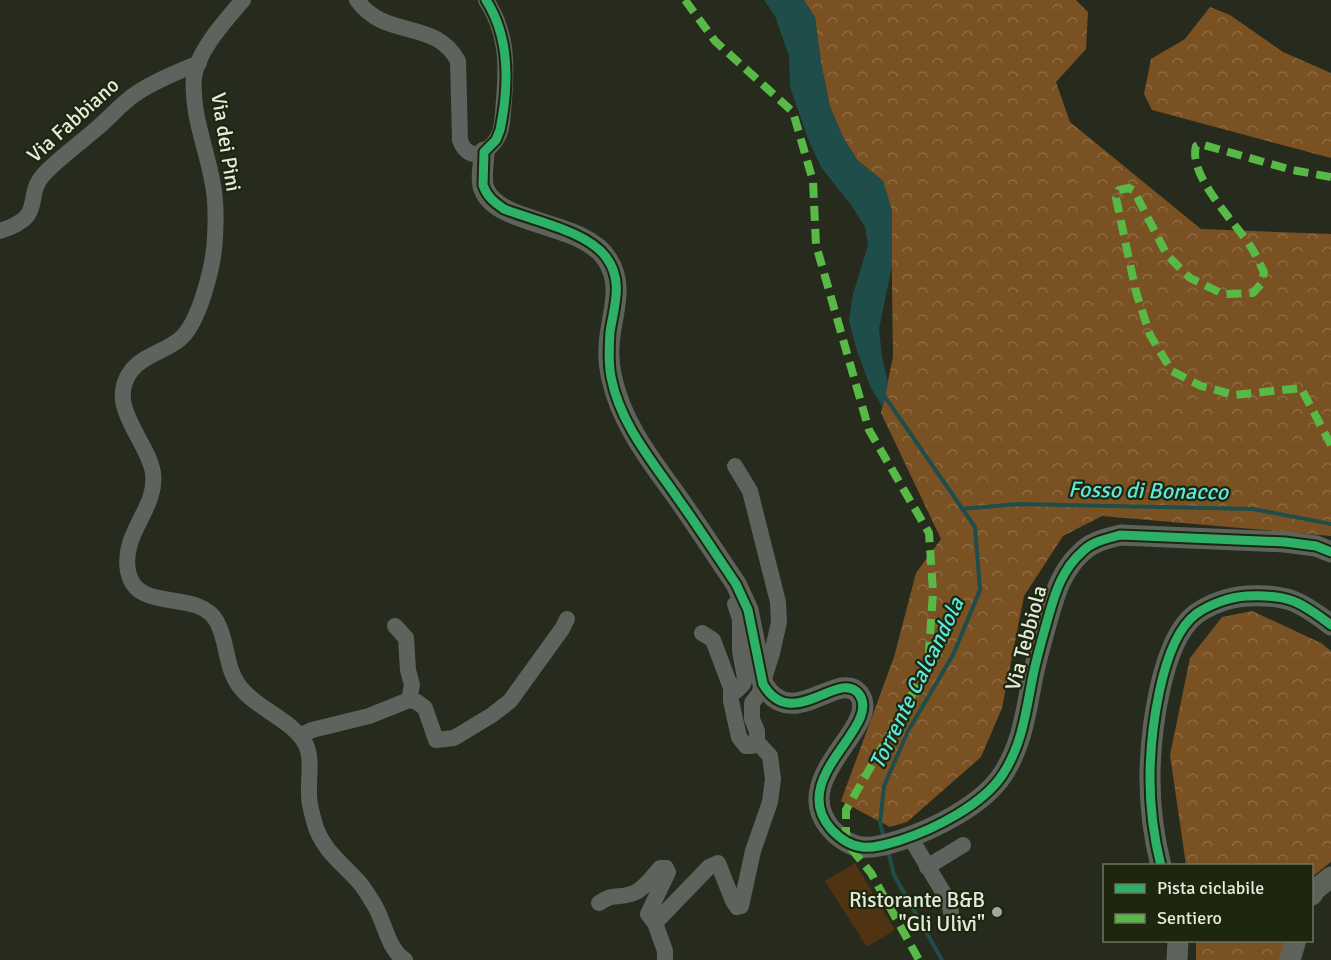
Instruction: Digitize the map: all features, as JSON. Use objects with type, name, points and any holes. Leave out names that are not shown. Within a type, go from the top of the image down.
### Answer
[{"type":"main road","points":[[484,152],[483,185],[495,203],[521,216],[575,234],[594,245],[606,256],[614,270],[617,286],[609,358],[621,411],[636,437],[736,584],[748,610],[763,684]]},
{"type":"main road","name":"Via Tebbiola","points":[[763,684],[774,699],[788,703],[803,703],[835,689],[848,688],[858,693],[862,702],[857,724],[829,768],[818,791],[818,804],[823,817],[846,842],[861,848],[885,845],[912,836],[951,818],[979,799],[1001,777],[1018,747],[1056,589],[1069,567],[1083,550],[1096,542],[1120,535],[1285,542],[1316,546],[1331,552]]},
{"type":"main road","points":[[1161,864],[1156,845],[1150,780],[1153,725],[1162,680],[1173,647],[1183,629],[1194,615],[1214,604],[1239,597],[1271,595],[1292,600],[1309,608],[1331,625]]},
{"type":"main road","points":[[1313,893],[1331,877]]},
{"type":"main road","points":[[1178,942],[1178,960]]},
{"type":"main road","points":[[1290,960],[1295,942]]},
{"type":"street","name":"Via dei Pini","points":[[243,0],[215,35],[194,77],[196,116],[213,183],[215,239],[203,298],[194,321],[181,339],[132,370],[123,396],[129,418],[151,462],[154,476],[153,491],[130,540],[127,557],[128,570],[130,579],[140,591],[149,597],[181,600],[198,605],[210,613],[218,623],[231,670],[239,686],[254,701],[300,736]]},
{"type":"street","points":[[357,0],[372,16],[383,22],[431,36],[442,41],[452,51],[458,61],[460,140],[465,149],[477,154],[484,152],[496,140],[501,130],[507,64],[500,31],[486,0]]},
{"type":"street","name":"Via Fabbiano","points":[[0,231],[16,226],[27,218],[31,211],[37,182],[46,171],[125,101],[155,82],[199,63]]},
{"type":"street","points":[[655,923],[710,867],[718,863],[733,902],[737,907],[741,906],[753,851],[770,802],[773,779],[770,756],[757,741],[757,731],[752,719],[753,703],[763,684],[779,622],[778,602],[750,491],[735,466]]},
{"type":"street","points":[[717,556],[740,619],[740,651],[745,678],[736,691],[731,691]]},
{"type":"street","points":[[405,960],[393,948],[384,924],[359,882],[327,851],[316,829],[309,799],[308,751],[300,736],[312,730],[369,716],[409,700],[425,708],[436,740],[454,738],[510,701],[567,619]]},
{"type":"street","points":[[395,626],[406,638],[408,670],[412,685],[409,700]]},
{"type":"street","points":[[702,633],[713,640],[731,691],[739,737],[746,746],[752,746],[757,741]]},
{"type":"street","points":[[912,836],[927,867],[949,902],[951,912]]},
{"type":"street","points":[[927,867],[963,845]]},
{"type":"street","points":[[599,903],[610,896],[632,894],[644,886],[660,868],[666,868],[668,872],[648,914],[655,923],[665,951],[664,960]]},
{"type":"green space","points":[[804,0],[1076,0],[1088,12],[1086,49],[1056,82],[1070,122],[1201,229],[1331,234],[1331,536],[1102,516],[1063,536],[1024,596],[1002,708],[981,757],[907,822],[890,827],[841,801],[894,657],[916,573],[941,539],[881,413],[893,357],[891,210],[883,181],[857,160],[843,137],[830,107],[815,18]]},
{"type":"green space","points":[[1210,7],[1230,15],[1283,52],[1331,73],[1331,158],[1152,110],[1144,94],[1151,59],[1185,39]]},
{"type":"green space","points":[[1252,611],[1321,643],[1331,651],[1331,862],[1313,876],[1313,864],[1186,864],[1170,755],[1190,658],[1222,617]]},
{"type":"green space","points":[[1196,942],[1287,942],[1283,960],[1196,960]]},
{"type":"shaded area","points":[[855,863],[895,930],[867,947],[825,881]]},
{"type":"water","points":[[764,0],[804,0],[815,18],[830,107],[843,137],[857,160],[883,181],[892,210],[892,266],[879,329],[888,383],[883,408],[870,386],[849,320],[853,294],[868,245],[865,227],[821,167],[808,139],[790,87],[789,56],[775,16]]},
{"type":"waterway","name":"Torrente Calcandola","points":[[883,394],[975,527],[980,590],[953,655],[908,731],[884,786],[880,823],[884,838]]},
{"type":"waterway","name":"Fosso di Bonacco","points":[[962,509],[1018,504],[1253,509],[1331,524]]},
{"type":"waterway","name":"Torrente Calcandola","points":[[888,851],[894,875],[942,960]]},
{"type":"marked path","points":[[685,0],[715,41],[793,112],[813,181],[816,245],[869,430],[929,533],[933,592],[928,667],[846,810],[846,842],[871,873],[919,960]]},
{"type":"marked path","points":[[1331,177],[1292,170],[1200,144],[1196,146],[1195,158],[1206,185],[1251,247],[1264,272],[1262,283],[1253,293],[1223,294],[1190,278],[1167,255],[1134,191],[1129,188],[1119,190],[1116,198],[1136,292],[1150,335],[1172,371],[1201,386],[1235,395],[1301,388],[1331,445]]},
{"type":"cycle path","points":[[486,0],[500,31],[504,47],[506,80],[500,130],[496,140],[484,152],[483,185],[491,199],[504,209],[586,240],[597,248],[612,266],[616,294],[610,332],[609,360],[615,394],[630,427],[648,457],[736,584],[748,610],[763,684],[775,698],[787,703],[801,702],[840,688],[850,688],[859,694],[863,707],[858,722],[826,772],[820,791],[820,810],[831,829],[848,843],[872,847],[914,835],[971,806],[1003,774],[1020,737],[1037,658],[1057,591],[1070,566],[1091,545],[1120,535],[1285,542],[1316,546],[1331,552]]},
{"type":"cycle path","points":[[1161,864],[1154,834],[1151,800],[1152,739],[1159,691],[1174,645],[1184,627],[1196,614],[1214,604],[1247,596],[1273,596],[1292,601],[1331,625]]},
{"type":"place","name":"Ristorante B&B \"Gli Ulivi\"","points":[[997,912]]}]
